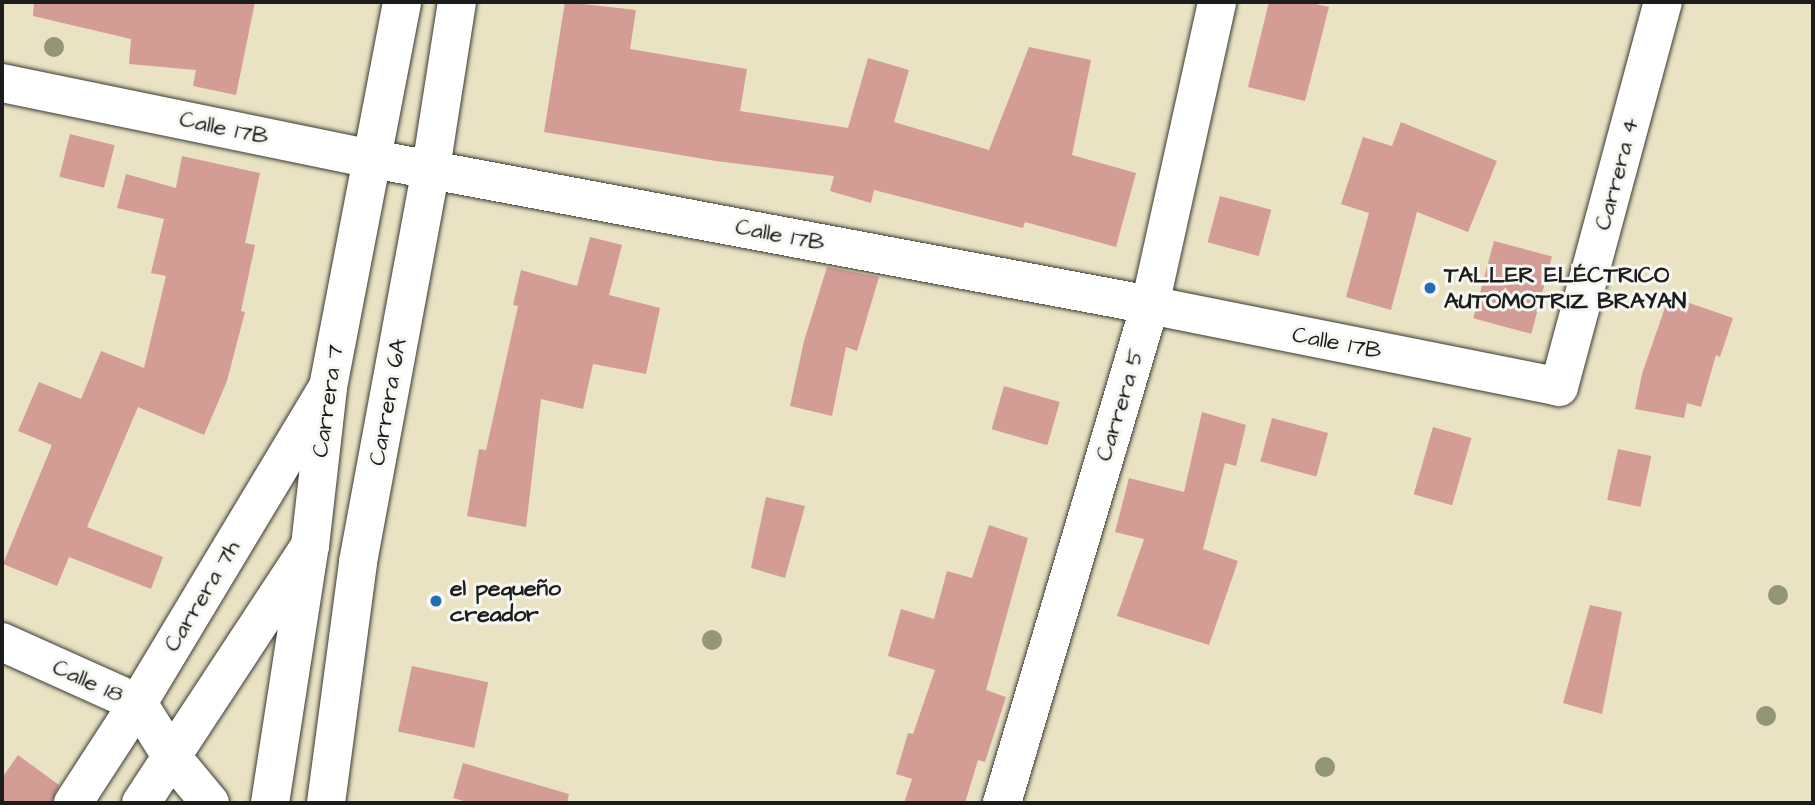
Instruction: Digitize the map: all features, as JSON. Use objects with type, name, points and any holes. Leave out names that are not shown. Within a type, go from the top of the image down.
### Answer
[{"type":"street","name":"Carrera 7","points":[[270,803],[310,545],[327,387],[402,2]]},
{"type":"street","name":"Carrera 6A","points":[[326,803],[358,562],[431,167],[457,2]]},
{"type":"street","name":"Carrera 5","points":[[1002,803],[1150,305],[1217,2]]},
{"type":"street","name":"Carrera 4","points":[[1559,387],[1663,2]]},
{"type":"street","name":"Calle 17B","points":[[2,83],[373,159],[431,167],[1150,305],[1559,387]]},
{"type":"street","name":"Carrera 7h","points":[[73,803],[138,703],[327,387]]},
{"type":"street","points":[[141,803],[310,545]]},
{"type":"street","name":"Calle 18","points":[[2,642],[138,703],[172,756],[210,803]]},
{"type":"building","points":[[34,2],[255,2],[236,95],[193,86],[196,70],[129,64],[131,39],[33,16]]},
{"type":"building","points":[[565,2],[636,10],[630,49],[747,69],[740,111],[848,128],[868,58],[909,70],[894,122],[989,150],[1029,47],[1091,60],[1072,155],[1136,173],[1116,247],[1025,222],[1023,228],[874,190],[871,203],[830,191],[834,176],[716,161],[544,132]]},
{"type":"building","points":[[1269,2],[1307,2],[1329,7],[1305,101],[1248,87]]},
{"type":"building","points":[[1401,122],[1497,161],[1468,232],[1417,212],[1391,310],[1346,297],[1369,213],[1341,204],[1363,137],[1392,146]]},
{"type":"building","points":[[70,134],[115,145],[104,188],[59,177]]},
{"type":"building","points":[[182,156],[260,173],[245,243],[255,245],[241,311],[245,312],[227,381],[204,435],[138,407],[87,527],[163,557],[151,589],[69,557],[57,586],[3,564],[52,445],[18,431],[39,382],[81,399],[101,351],[144,368],[166,276],[151,273],[164,219],[117,208],[126,174],[176,188]]},
{"type":"building","points":[[1220,196],[1271,210],[1259,256],[1208,242]]},
{"type":"building","points":[[590,237],[622,245],[609,295],[660,308],[646,374],[593,364],[583,409],[541,399],[526,527],[467,516],[479,449],[486,450],[518,306],[513,305],[521,270],[577,286]]},
{"type":"building","points":[[1494,241],[1552,257],[1531,334],[1473,318]]},
{"type":"building","points":[[827,267],[879,277],[857,351],[846,347],[832,416],[790,406],[804,341]]},
{"type":"building","points":[[1669,296],[1733,318],[1720,357],[1716,355],[1701,407],[1687,403],[1684,418],[1635,409],[1642,374]]},
{"type":"building","points":[[1004,386],[1060,402],[1047,445],[992,429]]},
{"type":"building","points":[[1202,412],[1246,425],[1236,466],[1225,463],[1203,549],[1238,561],[1209,645],[1117,616],[1144,539],[1115,532],[1129,478],[1184,492]]},
{"type":"building","points":[[1272,418],[1328,433],[1316,476],[1260,461]]},
{"type":"building","points":[[1433,427],[1471,438],[1452,505],[1414,494]]},
{"type":"building","points":[[1618,449],[1651,456],[1640,507],[1607,500]]},
{"type":"building","points":[[766,497],[805,506],[785,578],[751,568]]},
{"type":"building","points":[[989,525],[1028,538],[986,690],[1006,697],[985,762],[978,760],[965,803],[904,803],[912,779],[896,774],[908,733],[913,734],[935,670],[888,656],[901,609],[934,619],[947,571],[972,578]]},
{"type":"building","points":[[1590,605],[1622,612],[1602,714],[1563,703]]},
{"type":"building","points":[[412,666],[488,682],[474,748],[398,732]]},
{"type":"building","points":[[18,755],[59,785],[51,803],[2,803],[2,778]]},
{"type":"building","points":[[463,763],[569,794],[567,803],[471,803],[453,798]]},
{"type":"place","name":"TALLER ELÉCTRICO AUTOMOTRIZ BRAYAN","points":[[1430,288]]},
{"type":"place","name":"el pequeño creador","points":[[436,601]]}]
